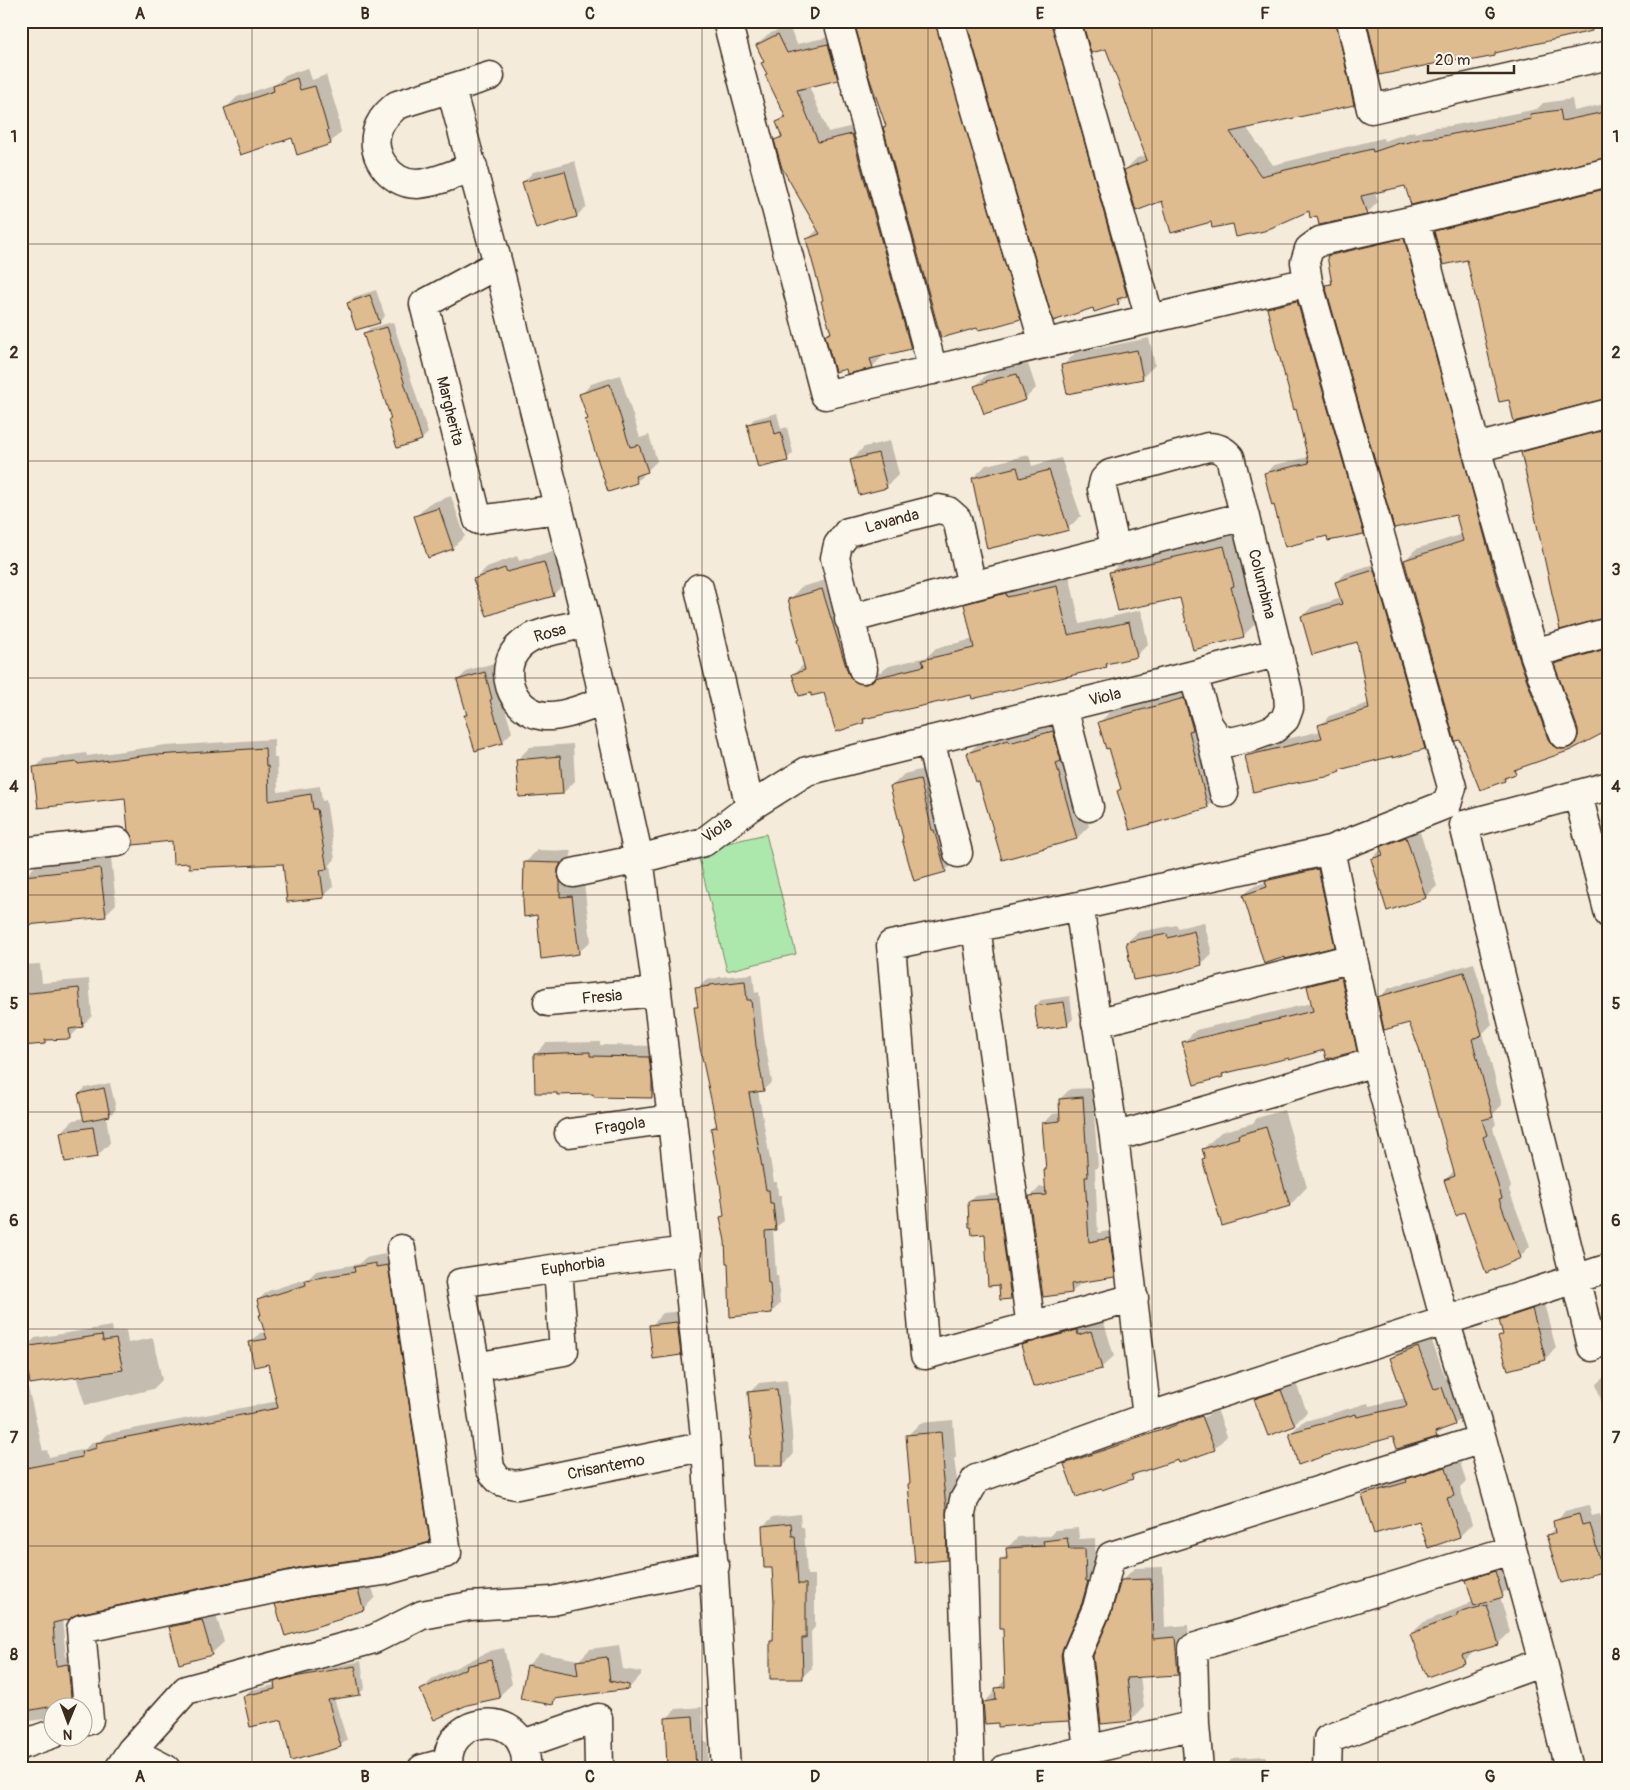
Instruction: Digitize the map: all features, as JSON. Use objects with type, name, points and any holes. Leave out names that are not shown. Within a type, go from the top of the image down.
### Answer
[{"type":"street","points":[[727,21],[825,395],[1308,282]]},
{"type":"street","points":[[838,21],[933,370]]},
{"type":"street","points":[[950,21],[1044,344]]},
{"type":"street","points":[[1066,21],[1150,320]]},
{"type":"street","points":[[1351,21],[1371,109],[1609,55]]},
{"type":"street","points":[[474,167],[430,182],[417,184],[404,181],[392,175],[382,165],[377,153],[376,139],[378,126],[386,114],[397,105],[490,76]]},
{"type":"street","points":[[451,89],[474,167],[587,623],[639,859],[672,1119],[706,1446],[715,1566],[726,1769]]},
{"type":"street","points":[[1134,1298],[925,1355],[891,945],[1079,906],[1330,850],[1447,804],[1452,788],[1308,282],[1305,262],[1309,248],[1320,241],[1415,220],[1609,172]]},
{"type":"street","points":[[1415,220],[1476,448],[1534,653],[1563,734]]},
{"type":"street","name":"Margherita","points":[[498,264],[424,304],[478,520],[558,509]]},
{"type":"street","points":[[1476,448],[1609,414]]},
{"type":"street","name":"Columbina","points":[[1116,550],[1102,489],[1104,480],[1110,474],[1208,447],[1216,447],[1225,451],[1230,457],[1246,516],[1288,692],[1289,708],[1285,719],[1274,729],[1230,742],[1217,737],[1208,724]]},
{"type":"street","name":"Lavanda","points":[[863,668],[835,558],[838,545],[848,532],[938,509],[948,511],[957,518],[972,586]]},
{"type":"street","points":[[850,619],[1246,516]]},
{"type":"street","points":[[699,588],[750,807]]},
{"type":"street","name":"Rosa","points":[[587,623],[533,636],[521,644],[510,661],[508,680],[512,694],[520,704],[531,712],[544,716],[558,715],[604,701]]},
{"type":"street","points":[[1534,653],[1609,632]]},
{"type":"street","name":"Viola","points":[[573,873],[639,859],[704,842],[750,807],[807,771],[1279,652]]},
{"type":"street","points":[[1193,675],[1208,724],[1224,793]]},
{"type":"street","points":[[1063,707],[1089,807]]},
{"type":"street","points":[[930,740],[958,852]]},
{"type":"street","points":[[1592,1347],[1464,826],[1609,786]]},
{"type":"street","points":[[1578,795],[1609,914]]},
{"type":"street","points":[[21,852],[118,842]]},
{"type":"street","points":[[1330,850],[1375,1062],[1445,1321],[1482,1439],[1570,1769]]},
{"type":"street","points":[[1079,906],[1114,1137],[1147,1417]]},
{"type":"street","points":[[976,927],[1031,1326]]},
{"type":"street","points":[[1096,1023],[1353,958]]},
{"type":"street","name":"Fresia","points":[[548,1002],[657,992]]},
{"type":"street","points":[[1114,1137],[1375,1062]]},
{"type":"street","name":"Fragola","points":[[569,1133],[672,1119]]},
{"type":"street","points":[[87,1698],[81,1629],[306,1582],[384,1571],[447,1553],[401,1249]]},
{"type":"street","name":"Euphorbia","points":[[476,1367],[460,1283],[687,1251]]},
{"type":"street","points":[[476,1367],[564,1351],[558,1268]]},
{"type":"street","points":[[970,1769],[961,1514],[964,1500],[976,1479],[1147,1417],[1609,1268]]},
{"type":"street","name":"Crisantemo","points":[[476,1367],[490,1468],[496,1479],[505,1483],[517,1484],[706,1446]]},
{"type":"street","points":[[1088,1750],[1077,1654],[1097,1608],[1111,1556],[1482,1439]]},
{"type":"street","points":[[1199,1769],[1195,1725],[1193,1648],[1511,1550]]},
{"type":"street","points":[[166,1769],[125,1760],[186,1690],[374,1638],[422,1615],[470,1606],[552,1601],[715,1566]]},
{"type":"street","points":[[1327,1769],[1328,1739],[1543,1662]]},
{"type":"street","points":[[440,1767],[458,1736],[468,1728],[480,1723],[505,1726],[515,1733],[525,1756],[598,1718],[599,1769]]},
{"type":"street","points":[[1005,1769],[1195,1725]]},
{"type":"street","points":[[21,1745],[42,1738]]},
{"type":"green space","points":[[766,834],[796,954],[727,971],[697,850]]},
{"type":"building","points":[[854,21],[935,21],[1021,319],[941,338],[883,127],[886,126],[868,74]]},
{"type":"building","points":[[966,21],[1051,21],[1127,296],[1117,299],[1119,304],[1094,312],[1093,308],[1053,321]]},
{"type":"building","points":[[1082,21],[1336,21],[1354,105],[1230,132],[1261,176],[1372,149],[1373,152],[1403,142],[1403,144],[1423,138],[1438,137],[1531,119],[1530,114],[1560,110],[1562,121],[1609,111],[1609,157],[1411,205],[1405,186],[1361,196],[1367,215],[1319,225],[1317,216],[1310,218],[1309,211],[1264,231],[1236,237],[1233,224],[1212,228],[1211,222],[1171,233],[1162,201],[1136,211],[1124,170],[1147,160],[1106,49],[1091,53]]},
{"type":"building","points":[[1367,21],[1591,21],[1592,31],[1495,53],[1495,56],[1469,61],[1468,57],[1379,75]]},
{"type":"building","points":[[778,34],[787,53],[828,44],[838,80],[797,90],[818,142],[852,134],[911,349],[870,359],[873,368],[847,374],[846,369],[835,372],[825,335],[831,333],[806,239],[820,234],[782,168],[774,140],[782,137],[776,122],[786,118],[765,75],[767,74],[761,63],[764,62],[756,45]]},
{"type":"building","points":[[297,78],[300,90],[315,86],[331,144],[297,155],[292,138],[240,155],[224,108],[274,91],[273,86]]},
{"type":"building","points":[[565,171],[577,217],[536,229],[522,182]]},
{"type":"building","points":[[1609,188],[1609,398],[1514,422],[1509,400],[1499,402],[1467,260],[1443,265],[1434,231]]},
{"type":"building","points":[[1404,238],[1503,604],[1519,658],[1548,739],[1553,746],[1561,749],[1569,748],[1575,744],[1578,736],[1578,729],[1554,664],[1609,648],[1609,730],[1571,750],[1514,770],[1516,774],[1504,778],[1505,781],[1480,790],[1460,740],[1455,741],[1404,560],[1463,541],[1456,515],[1394,528],[1325,285],[1332,284],[1327,256]]},
{"type":"building","points":[[370,295],[380,323],[356,330],[347,303]]},
{"type":"building","points":[[1297,301],[1364,534],[1328,541],[1327,536],[1285,547],[1264,473],[1309,463],[1296,409],[1294,410],[1277,351],[1267,308]]},
{"type":"building","points":[[387,327],[422,440],[397,448],[388,420],[391,419],[363,333]]},
{"type":"building","points":[[1137,350],[1143,379],[1067,394],[1061,365]]},
{"type":"building","points":[[1017,374],[1026,400],[984,414],[974,386],[986,381]]},
{"type":"building","points":[[610,384],[630,447],[639,445],[648,472],[635,476],[637,483],[608,492],[585,420],[588,419],[579,394]]},
{"type":"building","points":[[771,419],[775,434],[781,432],[788,461],[758,468],[747,424]]},
{"type":"building","points":[[1609,429],[1609,617],[1560,630],[1521,452]]},
{"type":"building","points":[[878,453],[887,488],[859,495],[850,460]]},
{"type":"building","points":[[1017,467],[1020,478],[1049,470],[1069,530],[987,549],[972,478]]},
{"type":"building","points":[[439,508],[453,549],[428,558],[414,516]]},
{"type":"building","points":[[1224,546],[1234,586],[1231,587],[1244,637],[1193,650],[1180,598],[1118,611],[1109,572]]},
{"type":"building","points":[[544,562],[554,596],[487,616],[473,579],[505,568],[507,572]]},
{"type":"building","points":[[1374,570],[1425,749],[1339,770],[1340,772],[1326,777],[1253,792],[1245,756],[1322,738],[1318,725],[1369,709],[1357,642],[1312,655],[1301,616],[1342,604],[1335,582]]},
{"type":"building","points":[[1057,586],[1068,635],[1129,622],[1137,657],[1106,664],[1107,667],[972,699],[971,695],[863,719],[864,723],[836,732],[824,693],[811,696],[811,693],[799,696],[792,674],[805,670],[788,599],[822,589],[848,673],[856,682],[866,684],[875,678],[924,666],[922,660],[974,648],[964,604],[1006,593],[1007,597]]},
{"type":"building","points":[[485,672],[492,699],[490,700],[503,743],[475,751],[464,715],[467,715],[457,680]]},
{"type":"building","points":[[1184,698],[1193,730],[1189,731],[1208,808],[1130,830],[1117,791],[1121,789],[1109,748],[1106,749],[1098,722]]},
{"type":"building","points":[[1053,731],[1061,761],[1056,763],[1077,839],[1002,860],[979,782],[976,782],[967,753],[1008,740],[1009,743]]},
{"type":"building","points":[[265,748],[266,766],[268,766],[269,801],[311,794],[313,809],[317,809],[327,869],[320,870],[324,898],[287,902],[283,864],[189,868],[189,863],[173,864],[172,841],[133,845],[133,840],[128,831],[125,798],[38,808],[33,767],[77,762],[78,764],[157,754]]},
{"type":"building","points":[[560,756],[563,794],[519,797],[516,760]]},
{"type":"building","points":[[920,779],[932,830],[934,830],[946,872],[914,881],[890,786]]},
{"type":"building","points":[[1406,837],[1426,898],[1387,911],[1371,859],[1383,855],[1380,847]]},
{"type":"building","points":[[524,862],[561,863],[558,869],[560,897],[572,896],[579,954],[541,959],[537,915],[524,917]]},
{"type":"building","points":[[100,868],[106,917],[27,925],[23,876]]},
{"type":"building","points":[[1318,869],[1335,947],[1285,959],[1285,957],[1264,964],[1243,895],[1267,887],[1265,881]]},
{"type":"building","points":[[1194,931],[1202,965],[1174,973],[1133,980],[1126,942],[1167,934],[1168,938]]},
{"type":"building","points":[[1464,972],[1482,1035],[1472,1039],[1493,1117],[1482,1120],[1487,1135],[1483,1137],[1502,1198],[1499,1199],[1521,1258],[1486,1273],[1464,1212],[1456,1216],[1444,1180],[1455,1176],[1419,1048],[1409,1023],[1384,1030],[1377,997]]},
{"type":"building","points":[[1341,977],[1357,1051],[1326,1059],[1324,1050],[1289,1060],[1289,1058],[1222,1074],[1223,1077],[1194,1085],[1182,1042],[1313,1011],[1307,986]]},
{"type":"building","points":[[745,981],[747,1000],[751,1000],[756,1046],[764,1091],[749,1093],[766,1190],[769,1190],[770,1203],[773,1203],[776,1230],[765,1231],[772,1313],[730,1317],[728,1263],[726,1263],[725,1241],[720,1217],[724,1216],[711,1128],[717,1127],[700,1048],[694,1007],[698,1007],[695,988]]},
{"type":"building","points":[[79,988],[83,1027],[69,1029],[70,1039],[45,1040],[45,1044],[21,1046],[21,994]]},
{"type":"building","points":[[1064,1002],[1068,1026],[1038,1030],[1034,1006]]},
{"type":"building","points":[[590,1052],[590,1056],[649,1057],[652,1098],[535,1093],[534,1054]]},
{"type":"building","points":[[104,1088],[110,1116],[84,1121],[78,1094]]},
{"type":"building","points":[[1083,1097],[1088,1177],[1085,1177],[1089,1242],[1110,1238],[1115,1277],[1071,1284],[1072,1293],[1043,1297],[1029,1196],[1046,1195],[1042,1123],[1060,1121],[1059,1099]]},
{"type":"building","points":[[93,1127],[98,1157],[65,1162],[60,1132]]},
{"type":"building","points":[[1266,1127],[1290,1206],[1222,1226],[1202,1159],[1205,1158],[1202,1149],[1239,1138],[1238,1135]]},
{"type":"building","points":[[998,1199],[1011,1299],[1000,1300],[999,1285],[988,1286],[985,1234],[972,1235],[971,1227],[969,1227],[968,1201]]},
{"type":"building","points":[[376,1263],[376,1267],[388,1265],[430,1542],[381,1556],[303,1567],[78,1614],[70,1619],[53,1623],[56,1666],[68,1664],[71,1698],[42,1698],[42,1708],[21,1712],[21,1469],[82,1457],[81,1452],[97,1448],[96,1443],[278,1408],[268,1364],[254,1367],[249,1342],[267,1339],[259,1315],[261,1315],[257,1300],[306,1285],[305,1280],[355,1272],[354,1267]]},
{"type":"building","points":[[1532,1309],[1546,1360],[1508,1370],[1498,1337],[1503,1335],[1499,1320]]},
{"type":"building","points":[[677,1322],[681,1355],[653,1359],[649,1325]]},
{"type":"building","points":[[1077,1330],[1078,1335],[1091,1331],[1102,1369],[1033,1387],[1021,1345]]},
{"type":"building","points":[[102,1335],[103,1341],[116,1339],[123,1370],[30,1384],[24,1347]]},
{"type":"building","points":[[1418,1347],[1434,1389],[1442,1387],[1455,1425],[1435,1432],[1437,1437],[1397,1449],[1393,1437],[1298,1465],[1289,1433],[1356,1414],[1357,1417],[1407,1406],[1390,1358]]},
{"type":"building","points":[[777,1389],[783,1443],[783,1466],[754,1466],[748,1392]]},
{"type":"building","points":[[1281,1390],[1295,1426],[1268,1436],[1254,1399]]},
{"type":"building","points":[[1202,1416],[1215,1450],[1179,1463],[1178,1460],[1131,1475],[1133,1479],[1076,1497],[1064,1464]]},
{"type":"building","points":[[941,1432],[947,1560],[915,1563],[906,1435]]},
{"type":"building","points":[[1446,1467],[1454,1496],[1447,1498],[1460,1537],[1428,1548],[1419,1521],[1374,1534],[1362,1495],[1407,1482],[1406,1479]]},
{"type":"building","points":[[1579,1514],[1582,1525],[1590,1523],[1603,1572],[1561,1583],[1546,1535],[1555,1533],[1553,1521]]},
{"type":"building","points":[[791,1523],[792,1536],[795,1536],[798,1584],[806,1584],[806,1638],[802,1638],[803,1679],[770,1679],[770,1641],[773,1641],[774,1602],[772,1568],[764,1568],[762,1526]]},
{"type":"building","points":[[1067,1538],[1069,1549],[1085,1549],[1086,1581],[1088,1581],[1082,1603],[1061,1655],[1069,1721],[998,1727],[998,1723],[985,1724],[983,1702],[996,1700],[995,1688],[1005,1687],[1003,1629],[1000,1629],[1000,1559],[1007,1559],[1006,1548],[1044,1546],[1043,1541]]},
{"type":"building","points":[[1495,1571],[1503,1597],[1474,1606],[1466,1580]]},
{"type":"building","points":[[1151,1579],[1153,1639],[1175,1637],[1178,1675],[1127,1678],[1132,1721],[1101,1724],[1093,1656],[1111,1614],[1121,1580]]},
{"type":"building","points":[[358,1590],[364,1610],[285,1636],[275,1604]]},
{"type":"building","points":[[1487,1605],[1499,1645],[1462,1655],[1465,1663],[1427,1677],[1410,1634],[1457,1616],[1457,1613]]},
{"type":"building","points":[[202,1620],[212,1655],[179,1664],[169,1627]]},
{"type":"building","points":[[607,1657],[610,1681],[629,1685],[629,1689],[554,1699],[553,1705],[520,1699],[527,1665],[578,1675],[576,1661]]},
{"type":"building","points":[[491,1660],[500,1698],[467,1705],[434,1720],[420,1690],[467,1668],[466,1666]]},
{"type":"building","points":[[355,1666],[360,1695],[328,1700],[341,1747],[291,1761],[282,1720],[250,1727],[243,1696],[275,1689],[274,1682]]},
{"type":"building","points":[[693,1716],[696,1769],[667,1769],[665,1718]]}]
